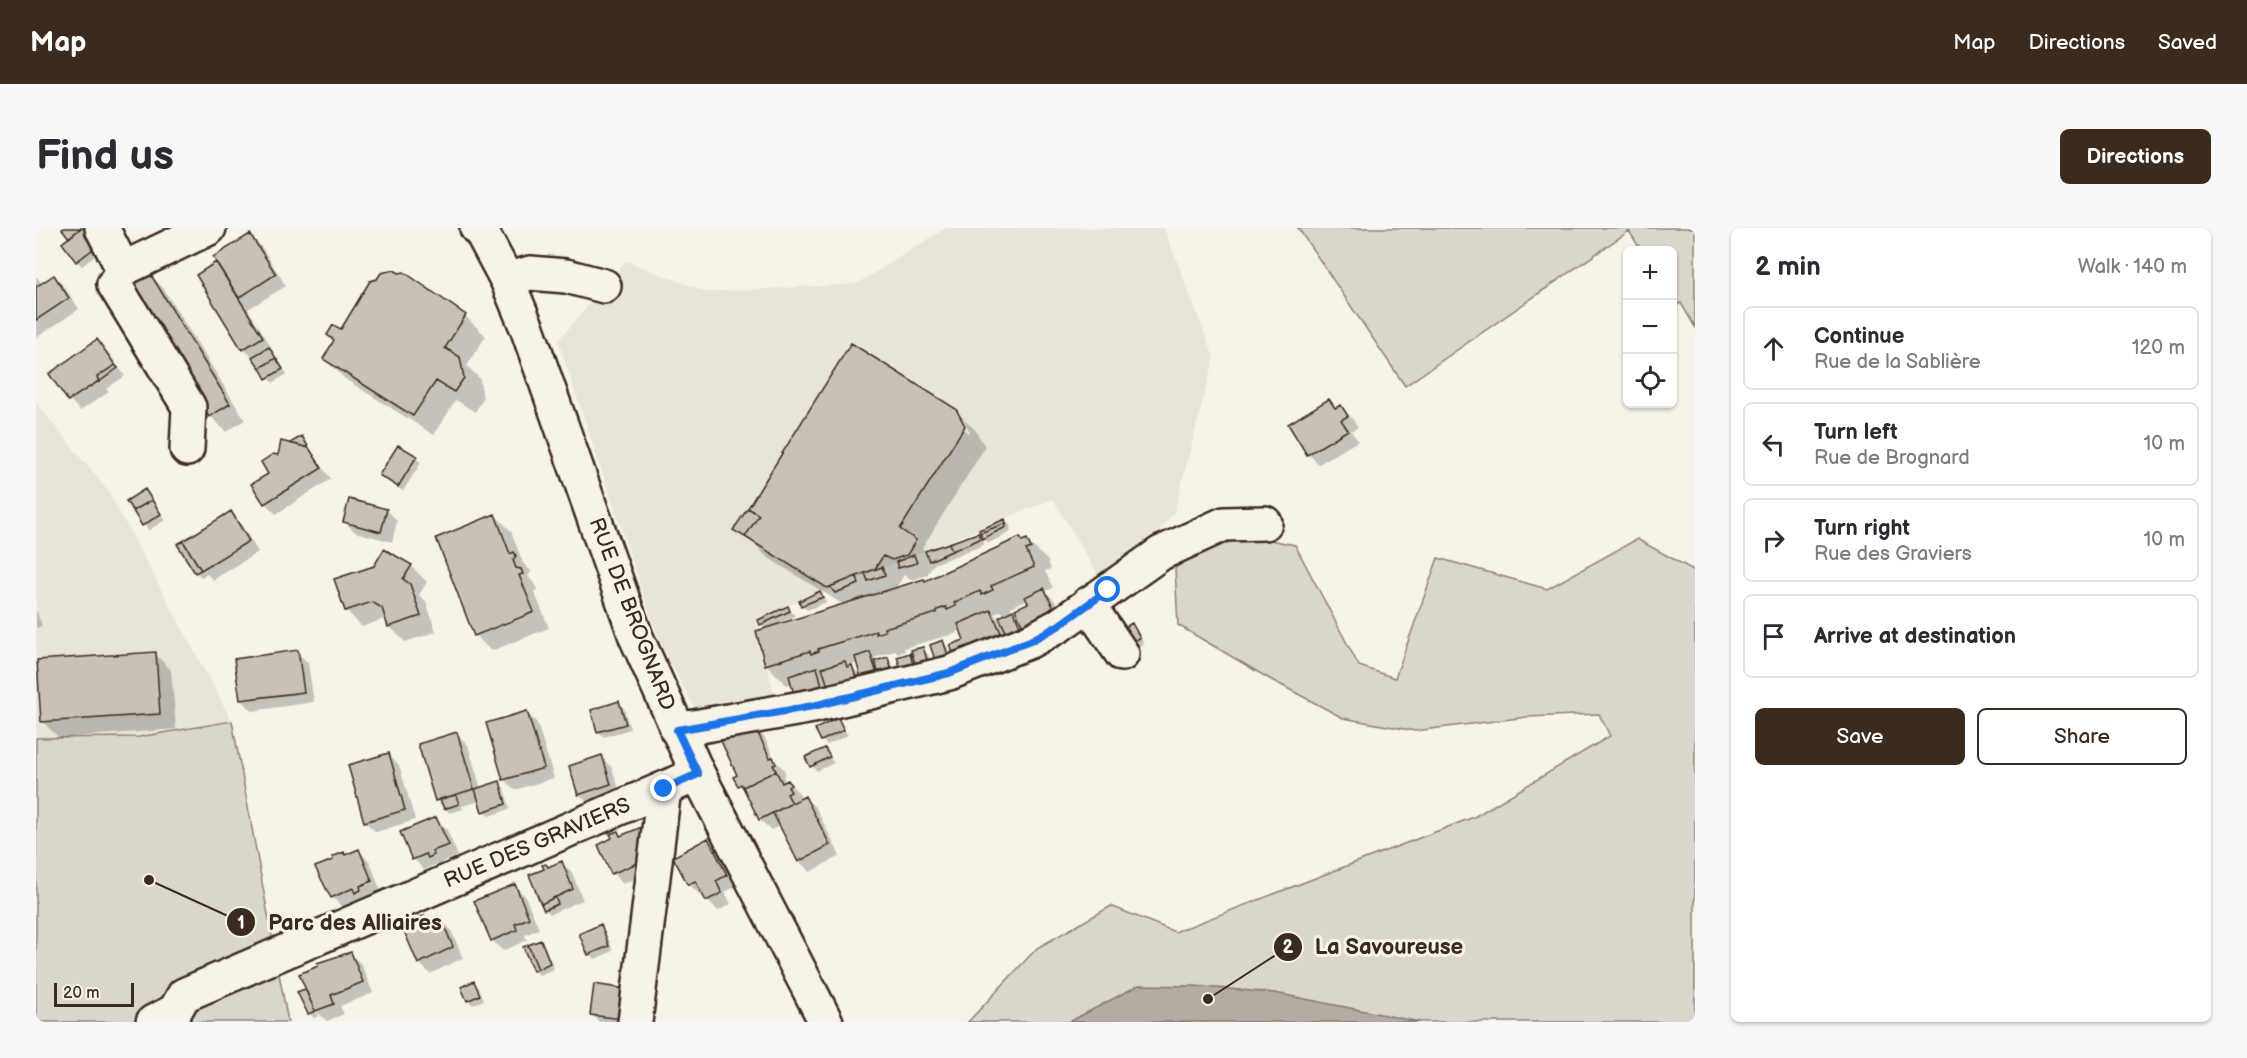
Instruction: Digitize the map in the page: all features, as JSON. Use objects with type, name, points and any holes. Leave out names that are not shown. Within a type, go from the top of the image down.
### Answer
[{"type":"street","points":[[102,228],[123,268]]},
{"type":"street","points":[[187,449],[189,407],[114,285],[123,268],[209,228]]},
{"type":"street","name":"RUE DE BROGNARD","points":[[477,228],[482,233],[507,280],[527,328],[636,637],[698,774],[826,1022]]},
{"type":"street","points":[[507,280],[530,273],[566,276],[604,286]]},
{"type":"street","points":[[677,730],[813,706],[949,673],[1030,641],[1058,626],[1161,553],[1224,524],[1265,523]]},
{"type":"street","points":[[1088,604],[1122,654]]},
{"type":"street","name":"RUE DES GRAVIERS","points":[[153,1022],[175,1011],[184,995],[698,774]]},
{"type":"street","points":[[635,1022],[664,789]]},
{"type":"shaded area","points":[[946,228],[1164,228],[1214,358],[1174,513],[1147,545],[1099,577],[1053,499],[756,619],[777,706],[694,707],[660,644],[558,341],[626,261],[706,292],[857,284]]},
{"type":"shaded area","points":[[1298,228],[1695,228],[1695,327],[1681,303],[1677,305],[1677,246],[1638,246],[1629,231],[1405,386]]},
{"type":"shaded area","points":[[36,403],[108,491],[232,721],[139,737],[36,738]]},
{"type":"shaded area","points":[[1231,532],[1295,545],[1359,666],[1395,678],[1438,558],[1547,589],[1637,539],[1695,571],[1695,1022],[968,1022],[1037,948],[1111,906],[1175,932],[1474,817],[1610,736],[1599,714],[1527,717],[1415,731],[1343,718],[1268,678],[1178,625],[1175,568]]},
{"type":"shaded area","points":[[232,721],[288,1022],[36,1022],[36,738],[139,737]]},
{"type":"shaded area","points":[[1139,985],[1194,986],[1275,993],[1420,1022],[1069,1022]]},
{"type":"building","points":[[81,228],[69,238],[62,229]]},
{"type":"building","points":[[81,228],[87,228],[97,246],[76,262],[62,243]]},
{"type":"building","points":[[250,234],[276,274],[239,298],[213,257]]},
{"type":"building","points":[[216,262],[263,337],[242,350],[196,275]]},
{"type":"building","points":[[148,270],[230,404],[209,417],[127,284]]},
{"type":"building","points":[[394,270],[399,273],[404,272],[466,315],[445,348],[460,357],[464,378],[454,392],[436,381],[413,416],[323,359],[334,340],[327,335],[333,325],[341,329],[370,281],[377,279],[381,273]]},
{"type":"building","points":[[54,275],[69,298],[36,320],[36,287]]},
{"type":"building","points":[[97,339],[115,365],[97,377],[99,381],[68,401],[49,374]]},
{"type":"building","points":[[851,343],[956,409],[965,426],[900,529],[916,540],[907,555],[892,560],[883,556],[875,569],[827,588],[745,537],[759,515],[748,508]]},
{"type":"building","points":[[269,347],[276,358],[260,368],[252,357]]},
{"type":"building","points":[[276,358],[283,369],[266,379],[260,368]]},
{"type":"building","points":[[115,365],[118,368],[99,382],[97,377]]},
{"type":"building","points":[[1329,399],[1335,408],[1341,405],[1348,416],[1341,420],[1348,430],[1307,455],[1288,424]]},
{"type":"building","points":[[302,436],[309,448],[290,443]]},
{"type":"building","points":[[281,441],[309,448],[322,468],[264,504],[251,484],[268,474],[261,462],[273,454],[278,455]]},
{"type":"building","points":[[398,445],[417,456],[398,487],[379,475]]},
{"type":"building","points":[[145,489],[152,500],[133,511],[126,501]]},
{"type":"building","points":[[349,499],[387,509],[381,532],[343,522]]},
{"type":"building","points":[[152,500],[161,514],[142,526],[133,511]]},
{"type":"building","points":[[748,508],[759,515],[745,537],[733,530]]},
{"type":"building","points":[[231,511],[249,541],[201,570],[183,541]]},
{"type":"building","points":[[495,514],[510,554],[514,552],[516,556],[513,560],[516,568],[521,569],[523,574],[519,575],[534,612],[474,636],[436,538]]},
{"type":"building","points":[[1005,519],[1006,523],[980,533],[979,530]]},
{"type":"building","points":[[1006,523],[1006,527],[982,539],[980,533]]},
{"type":"building","points":[[978,533],[980,539],[952,551],[949,543]]},
{"type":"building","points":[[1020,537],[1022,541],[1027,539],[1031,548],[1026,550],[1034,567],[991,586],[993,590],[982,595],[980,591],[954,603],[956,606],[947,610],[946,607],[937,610],[937,613],[884,628],[885,631],[876,634],[876,631],[818,649],[819,651],[811,654],[810,651],[765,665],[756,631],[924,579],[925,581]]},
{"type":"building","points":[[183,541],[201,570],[195,573],[177,544]]},
{"type":"building","points":[[949,543],[952,551],[929,561],[925,551]]},
{"type":"building","points":[[384,549],[412,565],[403,579],[410,584],[421,616],[388,627],[382,608],[372,602],[345,611],[334,579],[374,566]]},
{"type":"building","points":[[914,555],[917,563],[898,568],[896,562]]},
{"type":"building","points":[[882,567],[885,575],[868,581],[865,573]]},
{"type":"building","points":[[857,576],[859,584],[835,593],[830,587]]},
{"type":"building","points":[[1044,588],[1057,615],[1025,630],[1015,609],[1028,603],[1025,597]]},
{"type":"building","points":[[820,591],[823,597],[801,606],[799,601]]},
{"type":"building","points":[[788,606],[790,611],[760,625],[758,620]]},
{"type":"building","points":[[991,610],[1005,642],[955,658],[950,645],[964,640],[958,624]]},
{"type":"building","points":[[1013,610],[1023,632],[1009,638],[999,617]]},
{"type":"building","points":[[1132,623],[1140,638],[1126,645],[1119,630]]},
{"type":"building","points":[[943,640],[949,659],[936,663],[930,645]]},
{"type":"building","points":[[923,647],[928,663],[916,667],[911,650]]},
{"type":"building","points":[[298,650],[304,692],[240,700],[234,659]]},
{"type":"building","points":[[156,652],[160,714],[41,722],[37,660]]},
{"type":"building","points":[[870,652],[878,677],[862,682],[855,657]]},
{"type":"building","points":[[910,653],[914,668],[902,672],[897,657]]},
{"type":"building","points":[[888,657],[893,675],[880,679],[875,661]]},
{"type":"building","points":[[845,661],[847,667],[852,665],[857,681],[829,689],[822,668]]},
{"type":"building","points":[[817,667],[824,693],[796,701],[789,676]]},
{"type":"building","points":[[619,701],[626,724],[597,732],[591,710]]},
{"type":"building","points":[[527,711],[544,768],[503,780],[486,723]]},
{"type":"building","points":[[838,718],[844,730],[821,741],[815,729]]},
{"type":"building","points":[[754,725],[770,758],[773,757],[776,771],[743,787],[741,784],[738,786],[733,777],[737,775],[721,741]]},
{"type":"building","points":[[457,732],[474,789],[435,801],[418,744]]},
{"type":"building","points":[[825,748],[830,757],[810,767],[805,757]]},
{"type":"building","points":[[389,753],[405,810],[364,822],[348,765]]},
{"type":"building","points":[[602,755],[611,784],[578,795],[569,766]]},
{"type":"building","points":[[776,771],[782,783],[788,780],[791,785],[788,787],[791,792],[787,794],[792,803],[759,820],[743,787]]},
{"type":"building","points":[[500,781],[506,804],[482,812],[475,789]]},
{"type":"building","points":[[456,795],[459,804],[444,809],[440,799]]},
{"type":"building","points":[[805,796],[830,845],[798,862],[773,813]]},
{"type":"building","points":[[436,817],[449,845],[432,851],[434,855],[428,858],[426,854],[412,860],[400,832]]},
{"type":"building","points":[[642,827],[648,837],[645,860],[611,874],[598,845],[612,838],[610,834],[618,831],[620,836]]},
{"type":"building","points":[[708,838],[727,875],[716,881],[722,893],[706,901],[695,881],[688,885],[673,857]]},
{"type":"building","points":[[359,849],[372,881],[360,886],[361,890],[355,893],[353,888],[331,898],[315,867],[333,860],[332,857],[344,852],[345,855]]},
{"type":"building","points":[[562,861],[573,889],[541,904],[529,875],[544,869],[542,865],[546,864],[548,867]]},
{"type":"building","points":[[515,884],[529,918],[515,924],[517,930],[491,941],[474,901]]},
{"type":"building","points":[[555,897],[558,904],[544,910],[541,904]]},
{"type":"building","points":[[424,916],[427,921],[431,919],[432,922],[441,918],[453,947],[418,964],[404,931],[421,924],[418,918]]},
{"type":"building","points":[[601,924],[609,946],[588,955],[579,934]]},
{"type":"building","points":[[541,940],[550,963],[538,969],[528,945]]},
{"type":"building","points":[[528,945],[538,969],[533,971],[523,947]]},
{"type":"building","points":[[351,952],[363,982],[331,995],[334,1004],[315,1011],[299,974],[318,966],[317,963]]},
{"type":"building","points":[[474,981],[480,995],[467,1001],[461,987]]},
{"type":"building","points":[[594,984],[625,989],[622,1019],[590,1015]]},
{"type":"building","points":[[305,989],[315,1011],[308,1014],[297,992]]},
{"type":"place","name":"Parc des Alliaires","points":[[149,880]]},
{"type":"place","name":"La Savoureuse","points":[[1208,999]]},
{"type":"route","points":[[664,789],[698,774],[677,730],[700,724],[813,706],[949,673],[1030,641],[1058,626],[1108,590]]}]
